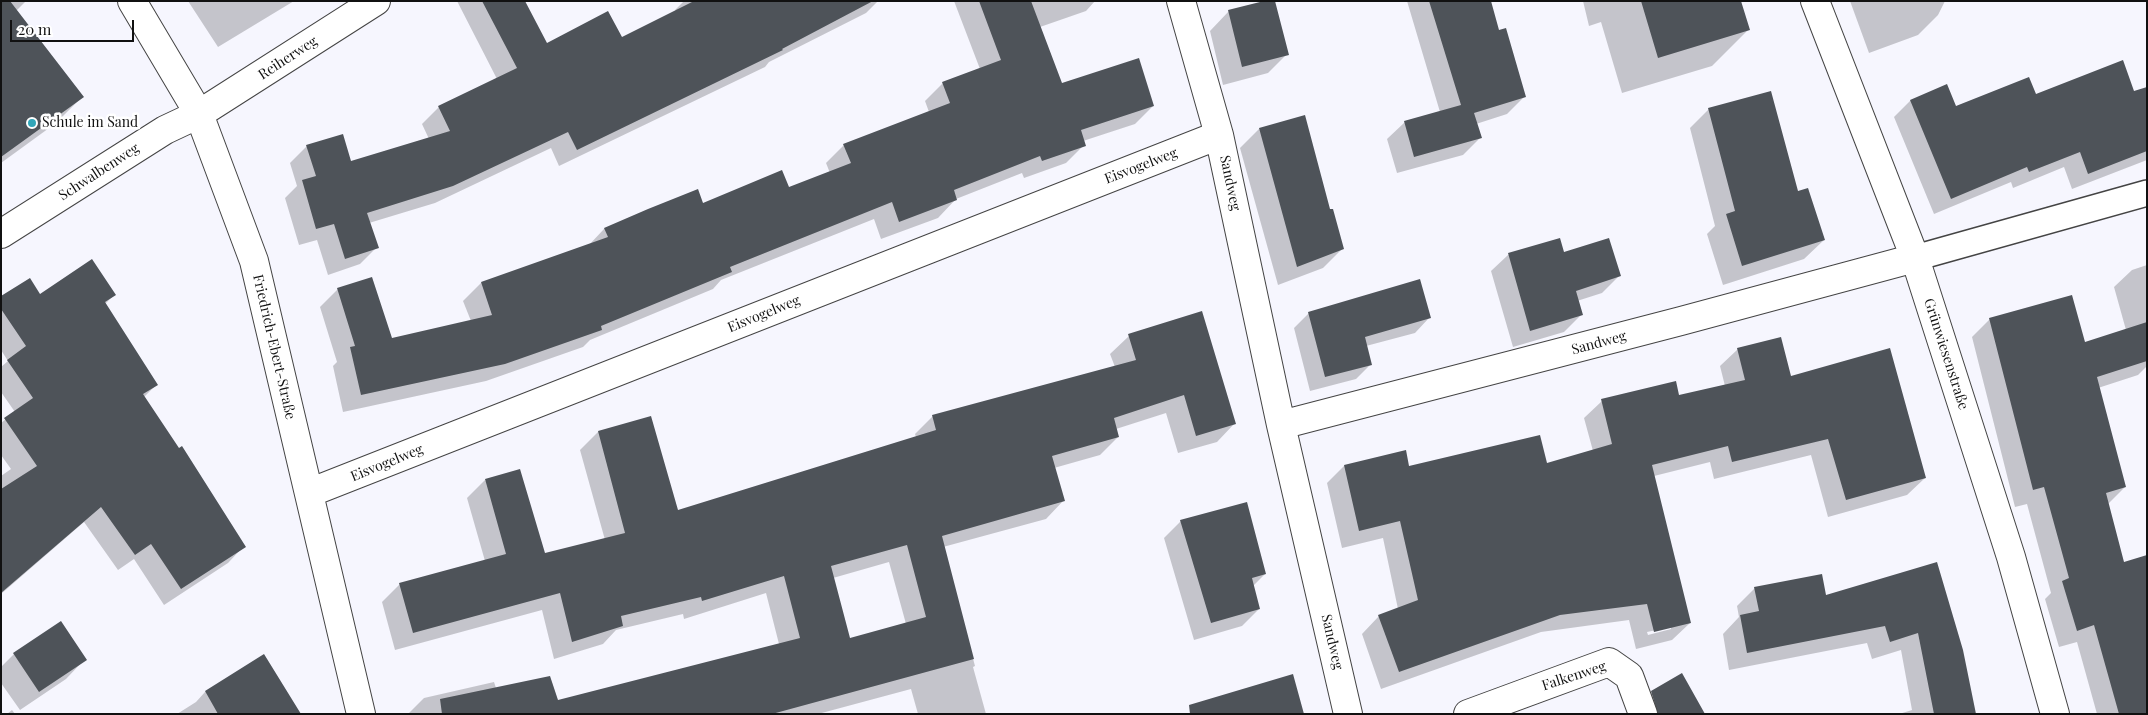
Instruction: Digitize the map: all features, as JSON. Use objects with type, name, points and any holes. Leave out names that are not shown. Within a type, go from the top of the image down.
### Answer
[{"type":"street","name":"Friedrich-Ebert-Straße","points":[[132,1],[199,114],[254,262],[361,714]]},
{"type":"street","name":"Reiherweg","points":[[199,114],[376,1]]},
{"type":"street","name":"Sandweg","points":[[1181,1],[1219,135],[1282,425],[1348,714]]},
{"type":"street","name":"Grünwiesenstraße","points":[[1815,1],[1915,258],[2011,557],[2055,714]]},
{"type":"street","name":"Schwalbenweg","points":[[1,234],[165,130],[199,114]]},
{"type":"street","name":"Eisvogelweg","points":[[309,494],[1219,135]]},
{"type":"street","name":"Sandweg","points":[[1282,425],[1915,258]]},
{"type":"street","name":"Falkenweg","points":[[1468,714],[1509,707],[1608,662],[1629,676],[1643,714]]},
{"type":"lane","points":[[1915,258],[2147,193]]},
{"type":"building","name":"Schule im Sand","points":[[1,1],[10,1],[84,97],[1,157]]},
{"type":"building","points":[[482,1],[525,1],[547,43],[608,11],[622,37],[694,1],[873,1],[783,50],[577,150],[568,132],[453,186],[367,213],[379,248],[345,259],[334,224],[316,229],[302,180],[316,176],[306,145],[343,134],[351,161],[450,131],[438,106],[517,68]]},
{"type":"building","points":[[979,1],[1031,1],[1062,83],[1139,58],[1154,106],[1081,130],[1086,146],[1042,161],[1040,156],[954,190],[957,200],[899,222],[892,202],[730,267],[732,272],[601,326],[602,330],[505,364],[361,395],[350,347],[355,346],[337,288],[372,277],[392,338],[492,315],[481,282],[608,237],[604,228],[648,209],[698,189],[703,203],[782,170],[789,187],[851,163],[843,144],[950,103],[942,82],[1001,60]]},
{"type":"building","points":[[1264,1],[1275,1],[1289,55],[1242,67],[1228,10]]},
{"type":"building","points":[[1429,1],[1491,1],[1499,30],[1506,28],[1526,97],[1474,113],[1482,138],[1414,157],[1404,121],[1461,105]]},
{"type":"building","points":[[1641,1],[1741,1],[1750,30],[1658,58]]},
{"type":"building","points":[[2123,60],[2134,91],[2147,87],[2147,151],[2088,174],[2080,152],[2029,172],[2027,167],[1951,199],[1910,100],[1947,84],[1956,106],[2029,77],[2036,94]]},
{"type":"building","points":[[1771,91],[1798,191],[1808,188],[1825,240],[1742,266],[1726,214],[1735,211],[1708,108]]},
{"type":"building","points":[[1305,115],[1330,209],[1333,209],[1344,249],[1297,267],[1259,128]]},
{"type":"building","points":[[1560,238],[1564,252],[1609,238],[1621,276],[1576,291],[1583,315],[1530,331],[1508,253]]},
{"type":"building","points":[[92,259],[116,295],[105,302],[158,385],[143,394],[179,448],[182,446],[246,547],[181,589],[151,544],[135,555],[101,507],[1,593],[1,489],[37,466],[4,418],[33,398],[7,360],[26,346],[1,309],[1,296],[30,278],[40,294]]},
{"type":"building","points":[[1420,279],[1431,318],[1365,337],[1372,365],[1325,377],[1308,312]]},
{"type":"building","points":[[2072,295],[2085,342],[2147,322],[2147,361],[2097,377],[2126,487],[2106,493],[2124,562],[2147,555],[2147,714],[2119,714],[2094,625],[2077,631],[2062,581],[2069,578],[2044,487],[2033,490],[1989,318]]},
{"type":"building","points":[[1202,311],[1236,424],[1196,436],[1184,395],[1114,418],[1119,437],[1052,456],[1065,501],[942,536],[974,659],[772,714],[442,714],[440,699],[550,676],[558,700],[800,638],[784,576],[702,601],[701,597],[621,616],[623,626],[572,642],[560,593],[413,633],[399,583],[506,554],[485,479],[520,469],[545,553],[625,533],[598,431],[651,416],[678,510],[936,430],[932,415],[1136,360],[1128,334]],"holes":[[[907,545],[926,617],[850,638],[831,566]]]},
{"type":"building","points":[[1781,337],[1791,376],[1890,348],[1926,478],[1846,500],[1828,439],[1732,462],[1728,446],[1652,465],[1691,623],[1654,632],[1647,604],[1560,615],[1399,672],[1378,615],[1418,600],[1400,521],[1359,531],[1344,465],[1406,450],[1409,466],[1540,435],[1547,463],[1612,444],[1601,399],[1676,381],[1679,395],[1745,380],[1737,348]]},
{"type":"building","points":[[1247,502],[1266,574],[1252,578],[1260,609],[1211,623],[1180,520]]},
{"type":"building","points":[[1937,562],[1963,650],[1976,714],[1934,714],[1918,633],[1890,642],[1885,626],[1747,653],[1740,615],[1759,611],[1754,587],[1822,574],[1826,595]]},
{"type":"building","points":[[61,621],[87,660],[39,692],[13,653]]},
{"type":"building","points":[[264,654],[301,714],[218,714],[205,691]]},
{"type":"building","points":[[1682,673],[1705,714],[1658,714],[1651,691]]},
{"type":"building","points":[[1293,674],[1304,714],[1190,714],[1189,705]]},
{"type":"place","name":"Schule im Sand","points":[[32,123]]}]
